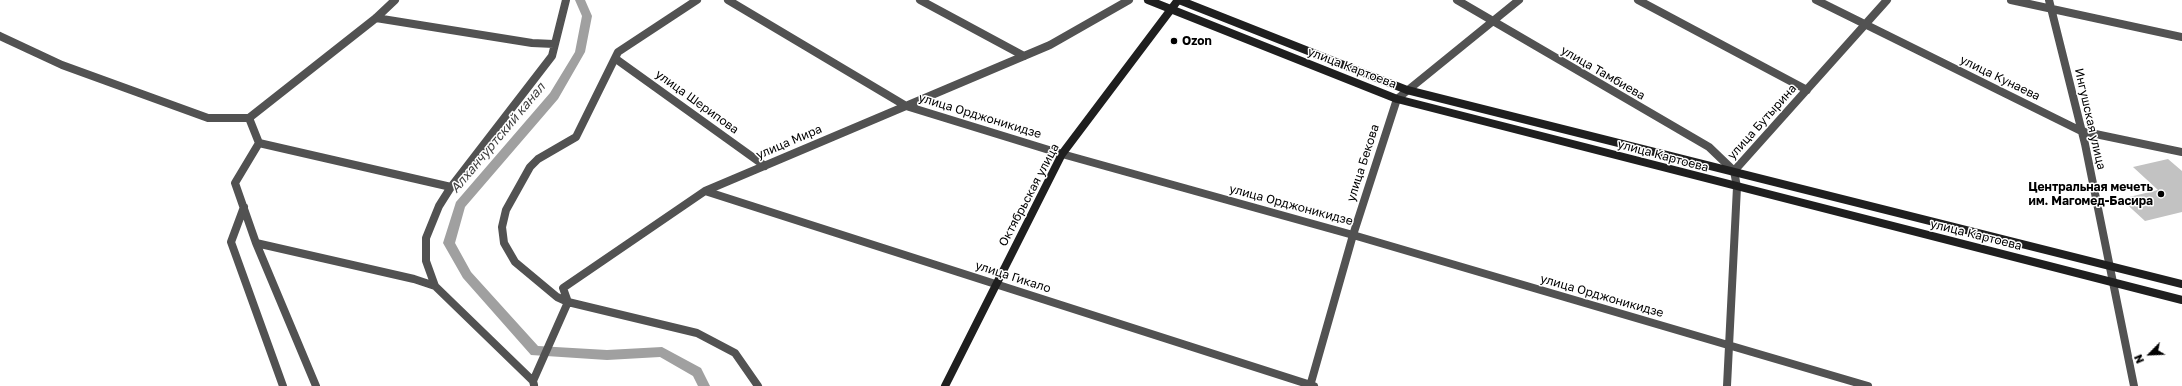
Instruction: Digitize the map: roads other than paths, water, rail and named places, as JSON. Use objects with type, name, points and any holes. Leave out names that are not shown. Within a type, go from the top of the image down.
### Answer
[{"type":"main road","name":"улица Картоева","points":[[1148,0],[1172,11],[1397,99],[2182,300]]},
{"type":"main road","name":"улица Картоева","points":[[1179,0],[1407,90],[2182,284]]},
{"type":"main road","name":"Октябрьская улица","points":[[945,386],[1062,154],[1179,0]]},
{"type":"street","points":[[0,36],[62,65],[208,118],[249,118],[376,18],[395,0]]},
{"type":"street","points":[[435,286],[426,261],[426,238],[439,206],[451,187],[552,56],[566,0]]},
{"type":"street","points":[[697,0],[624,47],[616,59],[576,137],[538,159],[521,182],[506,210],[502,227],[504,243],[515,262],[557,297],[568,302],[697,333],[735,353],[758,386]]},
{"type":"street","name":"улица Орджоникидзе","points":[[728,0],[906,106],[1062,154],[1353,235],[1868,386]]},
{"type":"street","points":[[920,0],[1024,56]]},
{"type":"street","name":"улица Мира","points":[[533,384],[568,302],[563,288],[705,191],[1050,45],[1130,0]]},
{"type":"street","name":"улица Тамбиева","points":[[1456,0],[1709,147],[1734,171]]},
{"type":"street","points":[[1397,99],[1519,0]]},
{"type":"street","points":[[1638,0],[1807,90]]},
{"type":"street","name":"улица Кунаева","points":[[1816,0],[2081,131],[2182,152]]},
{"type":"street","name":"улица Бутырина","points":[[1728,386],[1728,345],[1737,187],[1734,171],[1887,0]]},
{"type":"street","points":[[2011,0],[2051,10],[2182,37]]},
{"type":"street","name":"Ингушская улица","points":[[2049,0],[2081,131],[2114,283],[2134,386]]},
{"type":"street","points":[[376,18],[532,43],[554,44]]},
{"type":"street","name":"улица Шерипова","points":[[616,59],[765,166]]},
{"type":"street","name":"улица Бекова","points":[[1311,386],[1353,235],[1397,99]]},
{"type":"street","points":[[249,118],[259,143]]},
{"type":"street","points":[[259,143],[451,187]]},
{"type":"street","points":[[259,143],[235,183],[256,244],[316,386]]},
{"type":"street","name":"улица Гикало","points":[[705,191],[1311,386]]},
{"type":"street","points":[[244,207],[231,242],[283,386]]},
{"type":"street","points":[[256,244],[414,278],[435,286],[533,384]]},
{"type":"waterway","name":"Алханчуртский канал","points":[[580,0],[587,16],[580,52],[554,96],[460,205],[449,243],[467,275],[535,351],[607,355],[662,352],[697,372],[704,386]]},
{"type":"place","name":"Ozon","points":[[1174,41]]},
{"type":"place","name":"Центральная мечеть им. Магомед-Басира","points":[[2161,194]]}]
